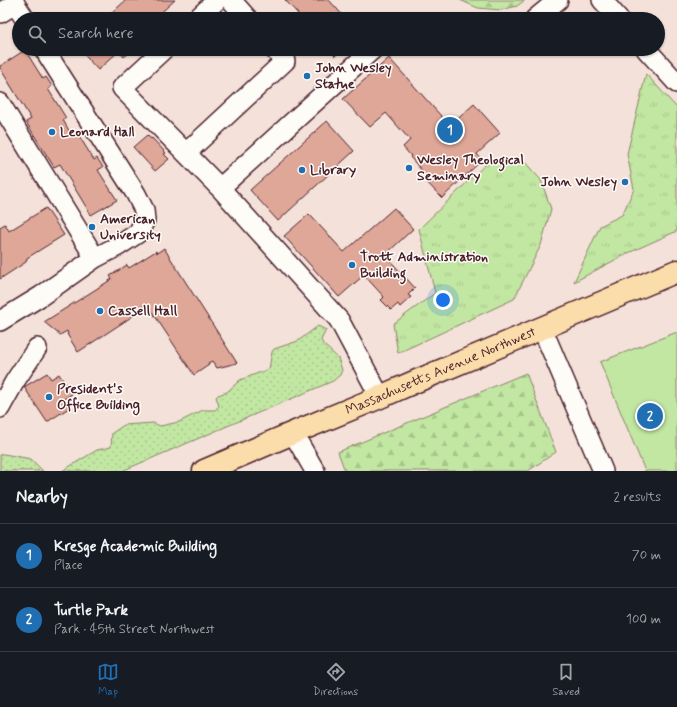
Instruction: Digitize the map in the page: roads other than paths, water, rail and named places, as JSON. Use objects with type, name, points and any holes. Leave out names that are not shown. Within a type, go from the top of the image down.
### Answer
[{"type":"main road","name":"Massachusetts Avenue Northwest","points":[[204,471],[677,272]]},
{"type":"street","points":[[204,12],[217,0]]},
{"type":"street","points":[[231,0],[242,12]]},
{"type":"street","points":[[543,12],[558,0]]},
{"type":"street","points":[[602,0],[613,12]]},
{"type":"street","points":[[0,321],[41,296],[95,258],[138,233],[145,220],[144,210],[136,194],[116,165],[48,56]]},
{"type":"street","points":[[156,56],[122,88],[220,188],[339,320],[380,397]]},
{"type":"street","points":[[186,153],[285,61],[280,56]]},
{"type":"street","points":[[220,188],[365,56]]},
{"type":"street","points":[[652,56],[677,84]]},
{"type":"street","points":[[0,103],[95,258]]},
{"type":"street","points":[[542,328],[603,471]]},
{"type":"street","points":[[0,408],[15,381],[37,348]]},
{"type":"street","points":[[293,433],[315,471]]},
{"type":"place","name":"John Wesley Statue","points":[[307,76]]},
{"type":"place","name":"Kresge Academic Building","points":[[450,130]]},
{"type":"place","name":"Leonard Hall","points":[[52,132]]},
{"type":"place","name":"Wesley Theological Seminary","points":[[409,168]]},
{"type":"place","name":"Library","points":[[302,170]]},
{"type":"place","name":"John Wesley","points":[[625,182]]},
{"type":"place","name":"American University","points":[[92,227]]},
{"type":"place","name":"Trott Administration Building","points":[[352,265]]},
{"type":"place","name":"Cassell Hall","points":[[100,311]]},
{"type":"place","name":"President's Office Building","points":[[49,397]]},
{"type":"place","name":"Turtle Park","points":[[650,416]]}]
